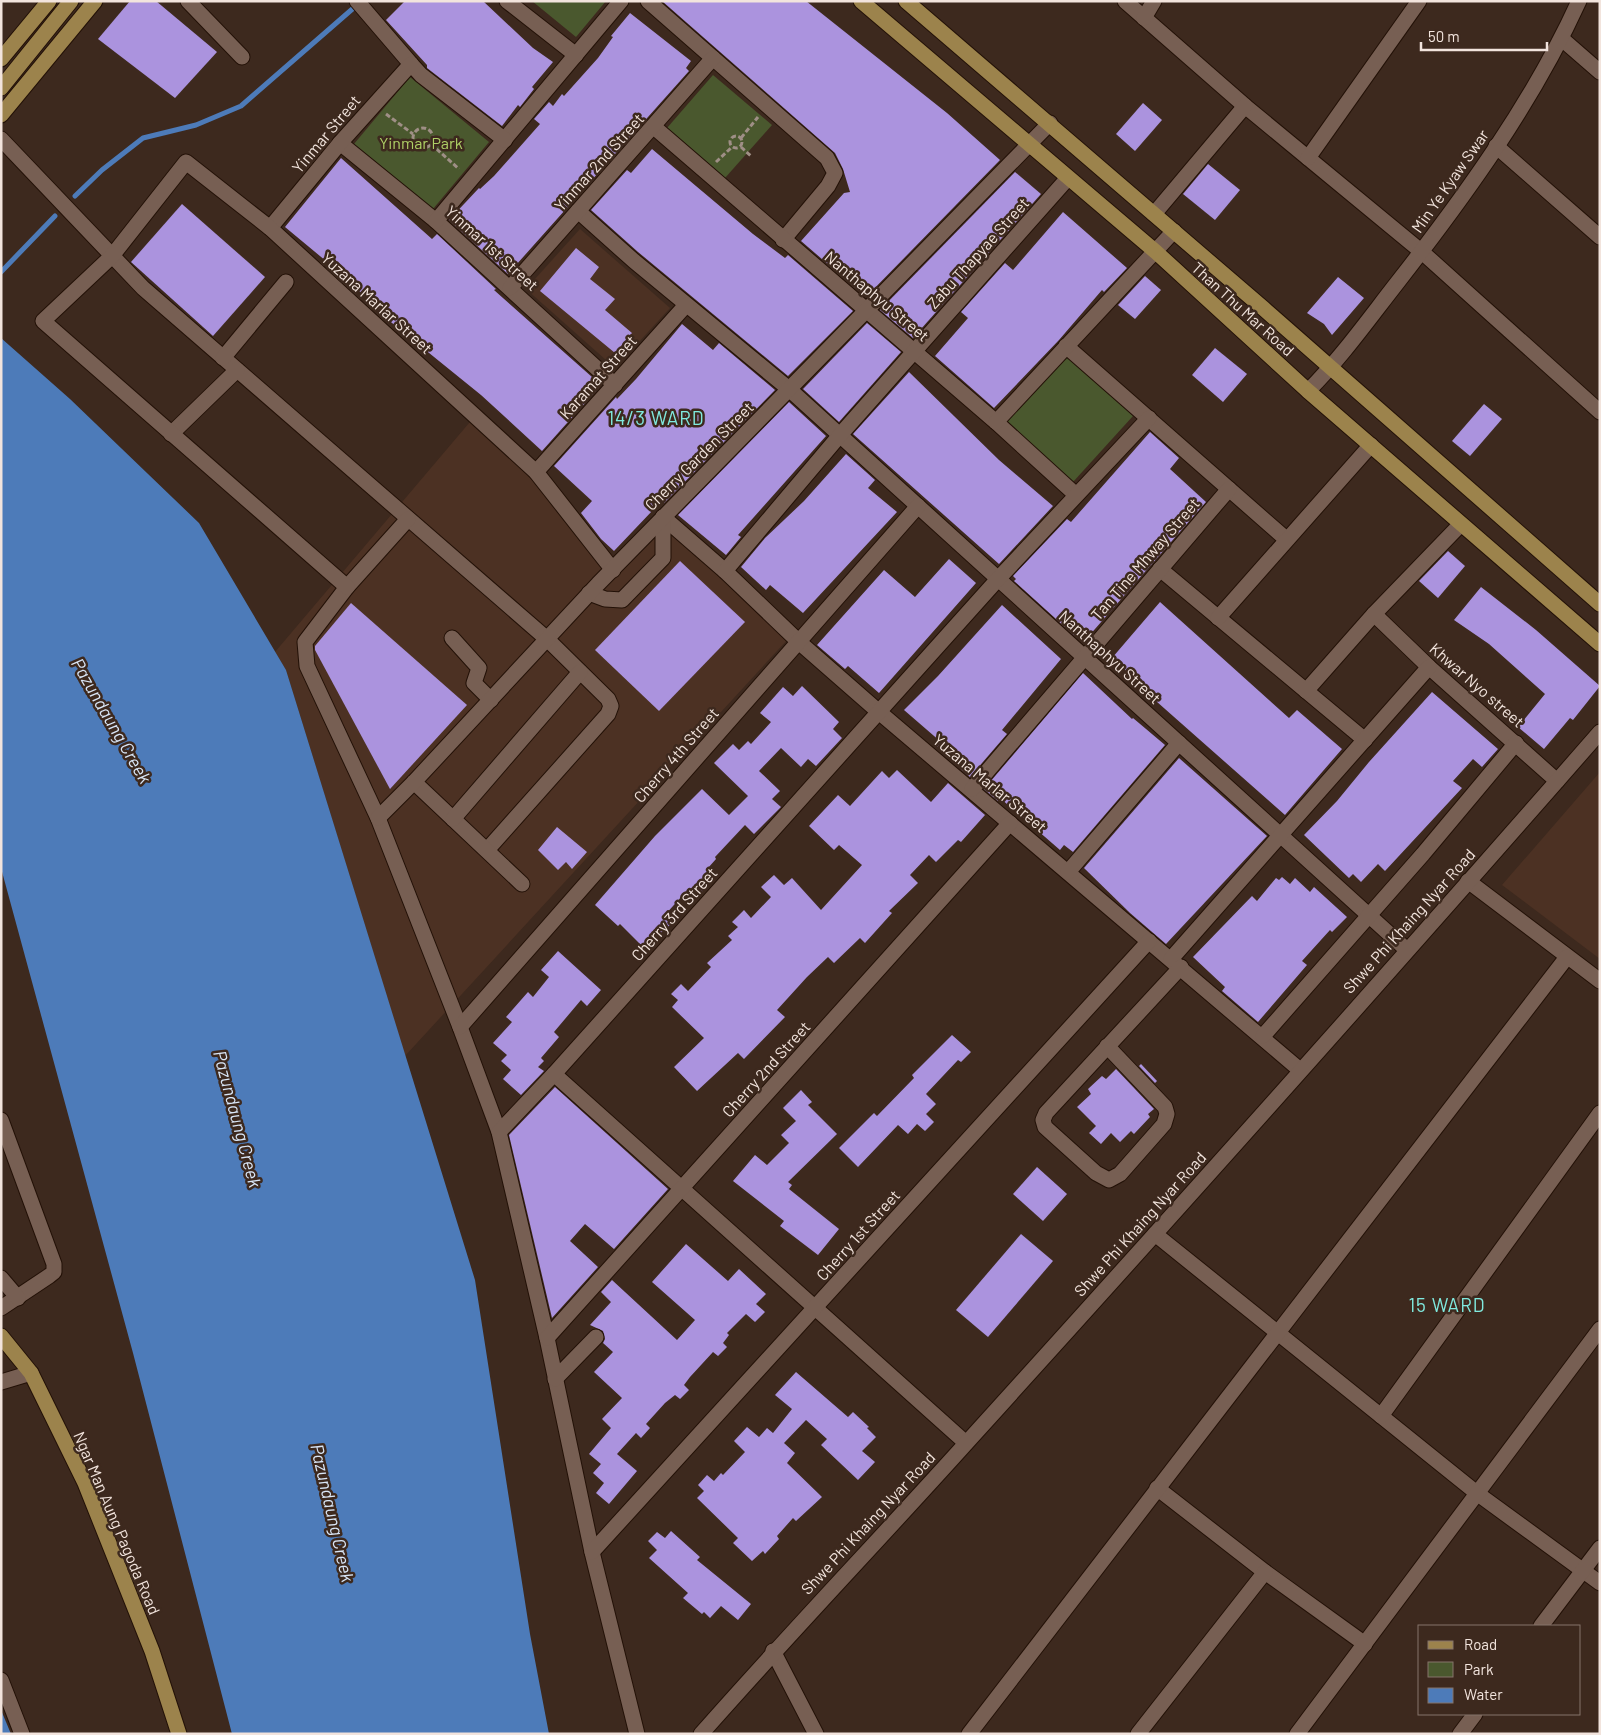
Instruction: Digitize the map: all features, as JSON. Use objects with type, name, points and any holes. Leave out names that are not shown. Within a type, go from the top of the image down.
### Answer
[{"type":"main road","points":[[1,59],[49,1]]},
{"type":"main road","points":[[1,88],[71,1]]},
{"type":"main road","points":[[1,115],[95,1]]},
{"type":"main road","name":"Than Thu Mar Road","points":[[861,1],[1156,252],[1308,391],[1460,525],[1600,644]]},
{"type":"main road","name":"Than Thu Mar Road","points":[[906,1],[1050,123],[1600,604]]},
{"type":"main road","name":"Ngar Man Aung Pagoda Road","points":[[1,1336],[31,1372],[85,1483],[152,1651],[179,1734]]},
{"type":"street","points":[[188,1],[242,57]]},
{"type":"street","points":[[507,1],[576,55]]},
{"type":"street","points":[[436,221],[621,1]]},
{"type":"street","points":[[648,1],[827,158],[835,173],[828,186],[783,240]]},
{"type":"street","points":[[1125,1],[1245,106],[1422,252],[1600,412]]},
{"type":"street","points":[[1144,18],[1154,1]]},
{"type":"street","points":[[1308,158],[1419,1]]},
{"type":"street","name":"Min Ye Kyaw Swar","points":[[1308,391],[1331,369],[1422,252],[1496,146],[1562,38],[1580,1]]},
{"type":"street","points":[[360,5],[420,75],[505,140]]},
{"type":"street","points":[[1562,38],[1600,72]]},
{"type":"street","name":"Yinmar 2nd Street","points":[[510,288],[713,58]]},
{"type":"street","name":"Yinmar Street","points":[[270,228],[340,143],[411,64]]},
{"type":"street","points":[[1154,214],[1245,106]]},
{"type":"street","name":"Cherry Garden Street","points":[[378,818],[414,782],[590,592],[1030,146],[1050,123]]},
{"type":"street","name":"Nanthaphyu Street","points":[[654,127],[996,422],[1075,494]]},
{"type":"street","points":[[1,139],[142,288],[547,639],[608,699],[611,706],[608,714],[487,850]]},
{"type":"street","name":"Yinmar 1st Street","points":[[340,143],[436,221],[615,385]]},
{"type":"street","points":[[1496,146],[1600,237]]},
{"type":"street","name":"Yuzana Marlar Street","points":[[112,256],[186,162],[270,228],[536,472],[613,570]]},
{"type":"street","name":"Zabu Thapyae Street","points":[[725,571],[840,435],[1068,178]]},
{"type":"street","points":[[578,211],[686,305],[789,389]]},
{"type":"street","points":[[996,422],[1174,231]]},
{"type":"street","points":[[112,256],[43,321],[347,587]]},
{"type":"street","points":[[223,358],[286,282]]},
{"type":"street","name":"Karamat Street","points":[[536,472],[686,305]]},
{"type":"street","points":[[1066,346],[1286,539]]},
{"type":"street","points":[[171,434],[237,370]]},
{"type":"street","name":"Nanthaphyu Street","points":[[789,389],[1407,950]]},
{"type":"street","points":[[876,716],[1075,494],[1149,418]]},
{"type":"street","points":[[1218,618],[1371,445]]},
{"type":"street","name":"Tan Tine Mhway Street","points":[[972,789],[1229,489]]},
{"type":"street","name":"Cherry 4th Street","points":[[460,1027],[918,506]]},
{"type":"street","points":[[590,592],[605,599],[622,600],[646,578],[664,558],[663,517]]},
{"type":"street","name":"Yuzana Marlar Street","points":[[663,517],[725,571],[876,716],[972,789],[1300,1070]]},
{"type":"street","points":[[408,519],[347,587],[305,642],[307,666],[378,818],[499,1132],[592,1552],[637,1734]]},
{"type":"street","points":[[1306,691],[1374,614],[1460,525]]},
{"type":"street","points":[[1160,569],[1365,740]]},
{"type":"street","name":"Khwar Nyo street","points":[[1374,614],[1429,668],[1557,781]]},
{"type":"street","points":[[452,638],[476,664],[478,674],[474,683],[490,700]]},
{"type":"street","points":[[1107,1046],[1164,1107],[1167,1114],[1164,1124],[1120,1174],[1109,1180],[1096,1173],[1046,1127],[1043,1120],[1046,1113],[1107,1046],[1280,835],[1429,668]]},
{"type":"street","points":[[453,819],[580,672]]},
{"type":"street","name":"Cherry 3rd Street","points":[[499,1132],[554,1074],[876,716]]},
{"type":"street","name":"Shwe Phi Khaing Nyar Road","points":[[701,1734],[773,1651],[966,1443],[1155,1234],[1600,732]]},
{"type":"street","points":[[1068,872],[1179,743]]},
{"type":"street","points":[[1262,1036],[1369,916],[1516,743]]},
{"type":"street","points":[[414,782],[522,884]]},
{"type":"street","name":"Cherry 2nd Street","points":[[546,1338],[1010,823]]},
{"type":"street","points":[[1468,881],[1600,981]]},
{"type":"street","name":"Cherry 1st Street","points":[[592,1552],[1149,941]]},
{"type":"street","points":[[969,1734],[1568,957]]},
{"type":"street","points":[[554,1074],[966,1443]]},
{"type":"street","points":[[1381,1416],[1600,1113]]},
{"type":"street","points":[[1,1120],[6,1149],[54,1264],[54,1272],[1,1308]]},
{"type":"street","points":[[1155,1234],[1478,1494],[1600,1583]]},
{"type":"street","points":[[1,1278],[18,1298]]},
{"type":"street","points":[[1297,1734],[1600,1329]]},
{"type":"street","points":[[555,1379],[596,1337]]},
{"type":"street","points":[[1,1382],[31,1372]]},
{"type":"street","points":[[1157,1488],[1265,1572],[1365,1644]]},
{"type":"street","points":[[1542,1625],[1600,1548]]},
{"type":"street","points":[[1138,1734],[1265,1572]]},
{"type":"street","points":[[773,1651],[816,1734]]},
{"type":"street","points":[[1,1680],[22,1734]]},
{"type":"street","points":[[1460,1734],[1474,1715]]},
{"type":"path","points":[[374,104],[413,134]]},
{"type":"path","points":[[741,138],[767,106]]},
{"type":"path","points":[[427,128],[433,137],[431,144],[424,148],[419,148],[414,144],[413,134],[416,129],[427,128]]},
{"type":"path","points":[[741,138],[734,136],[730,141],[735,149],[741,147]]},
{"type":"path","points":[[741,138],[743,140],[741,147]]},
{"type":"path","points":[[431,144],[472,179]]},
{"type":"path","points":[[741,147],[752,156]]},
{"type":"shaded area","points":[[580,229],[670,308],[615,368],[526,289]]},
{"type":"shaded area","points":[[475,416],[625,568],[665,528],[788,639],[405,1056],[286,670],[275,652]]},
{"type":"shaded area","points":[[1600,772],[1600,959],[1502,885]]},
{"type":"green space","points":[[532,1],[606,1],[576,37]]},
{"type":"green space","points":[[713,75],[772,125],[725,178],[667,128]]},
{"type":"green space","name":"Yinmar Park","points":[[410,77],[489,142],[433,209],[354,144]]},
{"type":"green space","points":[[1067,356],[1133,416],[1073,482],[1007,421]]},
{"type":"water","name":"Pazundaung Creek","points":[[1,338],[70,399],[199,523],[286,670],[475,1280],[530,1634],[549,1734],[232,1734],[133,1353],[1,868]]},
{"type":"water","points":[[1,1710],[11,1734],[1,1734]]},
{"type":"building","points":[[130,1],[156,1],[217,52],[175,98],[98,39]]},
{"type":"building","points":[[405,1],[483,1],[533,48],[553,62],[532,87],[534,89],[520,107],[518,105],[502,126],[427,68],[427,65],[386,20]]},
{"type":"building","points":[[662,1],[806,1],[947,113],[1000,160],[866,297],[801,241],[844,193],[850,192],[843,169],[835,153]]},
{"type":"building","points":[[630,13],[691,61],[686,68],[689,71],[508,274],[449,220],[479,188],[494,176],[540,124],[534,119],[549,102],[553,106],[562,94],[564,96],[598,58],[613,37],[611,36]]},
{"type":"building","points":[[1143,103],[1162,120],[1135,151],[1116,134]]},
{"type":"building","points":[[652,149],[753,234],[785,258],[788,255],[853,311],[788,376],[638,252],[591,210],[627,170],[631,173]]},
{"type":"building","points":[[341,158],[432,239],[437,234],[496,289],[494,290],[601,385],[542,451],[481,395],[376,310],[377,308],[338,271],[285,227]]},
{"type":"building","points":[[1208,164],[1240,190],[1215,220],[1183,194]]},
{"type":"building","points":[[1015,172],[1041,194],[913,338],[880,310]]},
{"type":"building","points":[[182,204],[265,277],[213,336],[131,262]]},
{"type":"building","points":[[1063,212],[1127,268],[1104,292],[1102,290],[1059,340],[994,408],[935,356],[968,318],[961,312],[1005,263],[1013,270]]},
{"type":"building","points":[[576,248],[599,267],[590,279],[615,299],[605,310],[632,333],[615,353],[540,291]]},
{"type":"building","points":[[1145,276],[1161,290],[1135,319],[1118,305]]},
{"type":"building","points":[[1338,277],[1364,298],[1332,335],[1324,324],[1307,313]]},
{"type":"building","points":[[867,323],[901,352],[839,422],[803,389]]},
{"type":"building","points":[[682,324],[713,350],[719,343],[775,390],[614,551],[601,539],[581,513],[592,501],[554,466],[616,397],[617,399],[636,379]]},
{"type":"building","points":[[1215,348],[1247,374],[1223,402],[1192,375]]},
{"type":"building","points":[[909,372],[999,460],[1053,506],[999,564],[853,434]]},
{"type":"building","points":[[789,402],[826,436],[738,535],[741,537],[726,555],[678,515]]},
{"type":"building","points":[[1484,404],[1502,419],[1470,456],[1452,441]]},
{"type":"building","points":[[1150,432],[1179,458],[1170,469],[1206,502],[1088,637],[1082,632],[1077,638],[1014,581],[1016,579],[1013,576],[1067,519],[1071,522]]},
{"type":"building","points":[[846,454],[875,480],[868,488],[897,512],[803,613],[770,585],[766,590],[741,567],[765,538],[804,501]]},
{"type":"building","points":[[1448,551],[1465,566],[1438,598],[1419,581]]},
{"type":"building","points":[[949,559],[976,583],[879,693],[848,666],[845,669],[817,645],[884,570],[915,597]]},
{"type":"building","points":[[680,561],[745,622],[659,711],[595,650]]},
{"type":"building","points":[[1481,587],[1536,630],[1600,686],[1573,720],[1570,718],[1544,749],[1518,727],[1545,694],[1489,644],[1454,620]]},
{"type":"building","points":[[1160,602],[1289,718],[1297,710],[1342,749],[1285,815],[1139,686],[1141,684],[1112,658]]},
{"type":"building","points":[[351,603],[467,705],[390,789],[315,650],[315,646]]},
{"type":"building","points":[[1002,605],[1061,659],[1002,730],[1007,734],[970,777],[961,769],[962,767],[937,746],[941,742],[904,710],[938,676]]},
{"type":"building","points":[[1083,673],[1132,719],[1165,745],[1073,852],[1064,845],[1060,850],[1000,798],[998,801],[984,789]]},
{"type":"building","points":[[802,686],[839,722],[833,729],[842,738],[816,766],[808,759],[801,767],[781,748],[759,771],[780,791],[772,799],[781,807],[754,834],[745,825],[715,857],[716,859],[708,868],[716,876],[691,904],[682,896],[664,916],[671,924],[644,948],[620,924],[618,926],[595,905],[655,836],[702,789],[729,815],[748,796],[714,763],[733,744],[739,750],[748,741],[751,744],[771,722],[760,713],[783,687],[793,696]]},
{"type":"building","points":[[1432,692],[1498,749],[1482,767],[1473,759],[1453,781],[1462,788],[1385,871],[1378,864],[1361,882],[1353,874],[1349,878],[1304,835],[1337,801],[1369,762]]},
{"type":"building","points":[[1179,758],[1267,836],[1166,944],[1130,913],[1084,868]]},
{"type":"building","points":[[897,770],[931,802],[948,783],[985,815],[961,842],[958,840],[936,862],[929,855],[910,875],[918,883],[889,911],[892,913],[865,943],[860,938],[834,963],[828,957],[777,1010],[785,1017],[744,1059],[738,1053],[697,1091],[674,1067],[704,1038],[672,1007],[678,1000],[671,994],[681,984],[688,991],[711,967],[707,963],[732,940],[728,936],[738,927],[732,922],[744,910],[751,918],[771,897],[761,887],[774,875],[784,885],[792,878],[821,910],[862,865],[839,845],[834,850],[809,826],[838,795],[850,806],[882,771],[889,778]]},
{"type":"building","points":[[557,827],[587,852],[572,869],[566,862],[558,870],[538,850]]},
{"type":"building","points":[[1282,877],[1290,884],[1295,878],[1310,892],[1314,887],[1347,917],[1332,932],[1330,930],[1302,961],[1307,965],[1258,1022],[1222,991],[1225,987],[1193,957],[1252,896],[1257,901],[1276,878],[1279,880]]},
{"type":"building","points":[[558,951],[601,990],[587,1006],[581,1000],[554,1032],[559,1037],[541,1058],[544,1061],[538,1067],[544,1071],[521,1095],[503,1079],[511,1070],[501,1061],[507,1055],[493,1043],[512,1022],[506,1017],[528,992],[533,997],[549,977],[541,970]]},
{"type":"building","points":[[952,1035],[971,1052],[961,1062],[958,1060],[926,1094],[936,1104],[926,1114],[934,1122],[925,1131],[917,1124],[908,1134],[898,1125],[858,1167],[839,1148],[874,1113],[877,1116],[914,1078],[912,1075]]},
{"type":"building","points":[[1141,1064],[1157,1081],[1155,1083],[1139,1066]]},
{"type":"building","points":[[1116,1069],[1154,1109],[1148,1114],[1150,1117],[1134,1134],[1131,1131],[1120,1142],[1111,1133],[1101,1144],[1089,1133],[1096,1126],[1077,1107],[1091,1094],[1088,1089],[1102,1076],[1106,1079]]},
{"type":"building","points":[[555,1087],[668,1189],[614,1249],[585,1224],[570,1241],[598,1267],[552,1318],[509,1135]]},
{"type":"building","points":[[801,1090],[812,1102],[808,1105],[837,1134],[788,1182],[792,1185],[789,1189],[839,1229],[818,1255],[780,1226],[784,1221],[733,1181],[755,1155],[767,1165],[789,1143],[781,1135],[796,1121],[783,1108]]},
{"type":"building","points":[[1037,1167],[1067,1194],[1043,1221],[1013,1194]]},
{"type":"building","points":[[1021,1234],[1053,1261],[988,1337],[956,1310]]},
{"type":"building","points":[[686,1244],[728,1281],[739,1269],[766,1294],[756,1304],[765,1312],[755,1322],[746,1314],[727,1333],[729,1335],[723,1343],[727,1347],[718,1356],[713,1352],[684,1385],[689,1390],[680,1399],[675,1395],[665,1403],[646,1424],[650,1428],[641,1438],[636,1433],[617,1454],[637,1471],[609,1504],[596,1493],[604,1483],[593,1473],[601,1464],[589,1454],[611,1428],[602,1419],[622,1398],[594,1372],[613,1352],[603,1343],[605,1339],[603,1331],[590,1325],[611,1302],[601,1292],[612,1280],[677,1340],[695,1320],[652,1282]]},
{"type":"building","points":[[796,1372],[848,1417],[853,1412],[869,1427],[867,1428],[876,1437],[862,1451],[875,1462],[858,1480],[821,1445],[827,1439],[806,1420],[784,1443],[795,1453],[787,1463],[822,1497],[796,1521],[793,1518],[777,1536],[779,1539],[765,1554],[763,1551],[752,1561],[733,1543],[738,1538],[697,1498],[704,1491],[698,1485],[707,1475],[714,1481],[721,1473],[723,1475],[745,1452],[734,1441],[747,1427],[759,1437],[767,1428],[773,1433],[792,1409],[775,1395]]},
{"type":"building","points":[[671,1531],[700,1557],[697,1560],[751,1604],[738,1620],[721,1606],[710,1618],[704,1612],[702,1614],[683,1598],[688,1593],[649,1558],[657,1550],[648,1541],[657,1532],[665,1538]]},
{"type":"waterway","points":[[75,196],[102,170],[143,138],[196,125],[241,106],[357,5]]},
{"type":"waterway","points":[[1,272],[55,216]]},
{"type":"district","name":"14/3 WARD","points":[[656,418]]},
{"type":"district","name":"15 WARD","points":[[1447,1305]]}]
